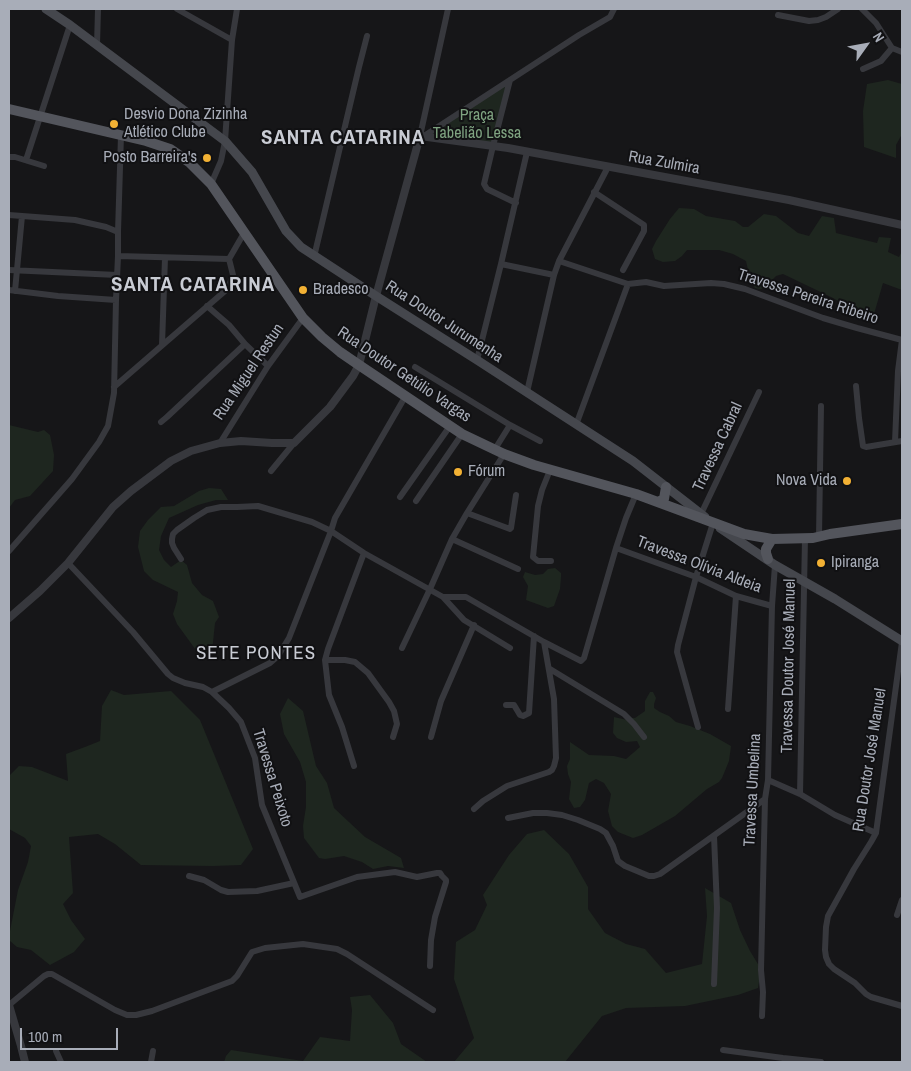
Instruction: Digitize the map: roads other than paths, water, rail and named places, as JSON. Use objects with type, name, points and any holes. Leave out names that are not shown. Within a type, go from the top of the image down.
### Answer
[{"type":"main road","name":"Rua Doutor Jurumenha","points":[[46,9],[224,141],[252,172],[286,231],[301,247],[314,257],[633,461],[713,523],[772,562],[835,599],[902,642]]},
{"type":"main road","name":"Rua Doutor Getúlio Vargas","points":[[9,109],[121,135],[170,149],[189,162],[211,184],[303,318],[340,352],[405,397],[462,434],[504,454],[550,470],[636,494],[744,534],[772,539],[806,538],[902,524]]},
{"type":"main road","points":[[658,502],[664,499],[666,487]]},
{"type":"main road","points":[[772,539],[766,549],[766,554],[772,562]]},
{"type":"street","points":[[97,45],[98,9]]},
{"type":"street","points":[[178,9],[232,40]]},
{"type":"street","points":[[211,184],[221,162],[232,40],[237,9]]},
{"type":"street","points":[[271,471],[294,443],[330,407],[359,365],[376,296],[422,136],[448,9]]},
{"type":"street","points":[[422,136],[610,17],[614,9]]},
{"type":"street","points":[[778,15],[809,21],[826,17],[838,9]]},
{"type":"street","points":[[862,9],[876,23],[892,48],[902,52]]},
{"type":"street","points":[[26,160],[70,25]]},
{"type":"street","points":[[314,257],[359,66],[368,36]]},
{"type":"street","points":[[863,69],[881,61],[892,48]]},
{"type":"street","points":[[510,80],[484,184],[488,189],[516,202]]},
{"type":"street","points":[[9,551],[72,479],[99,442],[108,426],[114,387],[121,135]]},
{"type":"street","name":"Rua Zulmira","points":[[422,136],[493,146],[789,200],[902,226]]},
{"type":"street","points":[[477,360],[527,152]]},
{"type":"street","points":[[9,157],[15,156],[44,166]]},
{"type":"street","points":[[527,392],[554,275],[559,261],[608,167]]},
{"type":"street","points":[[594,192],[644,225],[644,232],[623,270]]},
{"type":"street","points":[[9,214],[75,220],[106,227],[118,232]]},
{"type":"street","points":[[22,216],[12,290],[58,296],[116,300]]},
{"type":"street","points":[[114,387],[224,291],[230,283],[233,274],[229,259],[244,233]]},
{"type":"street","points":[[118,256],[229,259]]},
{"type":"street","points":[[162,345],[165,258]]},
{"type":"street","name":"Travessa Pereira Ribeiro","points":[[559,261],[628,284],[646,282],[664,286],[724,284],[745,289],[823,318],[902,340]]},
{"type":"street","points":[[501,264],[554,275]]},
{"type":"street","points":[[9,270],[117,275]]},
{"type":"street","points":[[576,424],[628,284]]},
{"type":"street","points":[[207,306],[229,325],[245,344],[268,366]]},
{"type":"street","name":"Rua Miguel Restun","points":[[220,443],[268,366],[303,318]]},
{"type":"street","points":[[894,442],[898,371],[902,340]]},
{"type":"street","points":[[161,422],[245,344]]},
{"type":"street","points":[[415,367],[510,425],[540,441]]},
{"type":"street","points":[[856,386],[863,446],[902,441]]},
{"type":"street","name":"Travessa Cabral","points":[[701,514],[759,392]]},
{"type":"street","points":[[212,692],[270,663],[278,656],[289,638],[335,518],[405,397]]},
{"type":"street","points":[[819,536],[821,406]]},
{"type":"street","points":[[495,449],[510,425]]},
{"type":"street","points":[[400,497],[450,426]]},
{"type":"street","points":[[416,501],[462,434]]},
{"type":"street","points":[[9,618],[68,563],[113,507],[171,461],[191,452],[220,443],[241,441],[294,443]]},
{"type":"street","points":[[402,648],[452,540],[504,454]]},
{"type":"street","points":[[550,470],[538,506],[533,556],[538,561],[551,561]]},
{"type":"street","points":[[443,597],[466,598],[581,661],[584,658],[592,633],[616,548],[636,494]]},
{"type":"street","points":[[467,513],[510,529],[516,495]]},
{"type":"street","points":[[181,559],[172,543],[173,534],[194,518],[207,510],[221,506],[258,506],[312,522],[331,531],[364,553],[443,597],[464,620],[510,648]]},
{"type":"street","points":[[698,727],[677,652],[696,577],[713,523]]},
{"type":"street","name":"Travessa Doutor José Manuel","points":[[800,794],[806,538]]},
{"type":"street","points":[[452,540],[518,569]]},
{"type":"street","name":"Travessa Olívia Aldeia","points":[[616,548],[696,577],[736,596],[772,606]]},
{"type":"street","points":[[354,766],[342,727],[329,696],[325,660],[364,553]]},
{"type":"street","name":"Travessa Umbelina","points":[[762,1016],[763,992],[761,970],[765,799],[768,780],[772,562]]},
{"type":"street","name":"Travessa Peixoto","points":[[68,563],[133,632],[168,674],[173,678],[203,687],[212,692],[230,708],[241,722],[255,758],[262,805],[300,897],[357,877],[396,872],[417,877],[437,873],[446,880],[435,917],[430,966]]},
{"type":"street","points":[[728,710],[736,596]]},
{"type":"street","points":[[430,737],[441,701],[474,625]]},
{"type":"street","points":[[506,705],[514,705],[523,716],[529,713],[534,636]]},
{"type":"street","points":[[474,809],[482,801],[507,786],[552,770],[556,758],[554,699],[544,642]]},
{"type":"street","name":"Rua Doutor José Manuel","points":[[902,642],[876,833],[828,916],[825,950],[829,964],[855,983],[866,994],[902,1006]]},
{"type":"street","points":[[325,660],[355,662],[368,673],[394,711],[397,724],[393,736]]},
{"type":"street","points":[[550,669],[624,714],[644,737]]},
{"type":"street","points":[[768,780],[800,794],[835,815],[876,833]]},
{"type":"street","points":[[508,818],[533,813],[547,813],[586,823],[606,833],[614,846],[618,861],[649,876],[654,876],[660,874],[765,799]]},
{"type":"street","points":[[714,836],[718,908],[714,984]]},
{"type":"street","points":[[189,876],[204,880],[228,892],[257,891],[294,883]]},
{"type":"street","points":[[898,915],[902,900]]},
{"type":"street","points":[[25,1062],[9,1005],[48,974],[52,974],[115,1010],[126,1015],[136,1015],[152,1011],[232,981],[252,952],[265,948],[303,944],[337,949],[347,954],[432,1010]]},
{"type":"street","points":[[723,1050],[821,1062]]},
{"type":"street","points":[[56,1051],[61,1062]]},
{"type":"street","points":[[150,1062],[153,1051]]},
{"type":"place","name":"Desvio Dona Zizinha Atlético Clube","points":[[114,124]]},
{"type":"place","name":"Posto Barreira's","points":[[207,158]]},
{"type":"place","name":"Bradesco","points":[[303,290]]},
{"type":"place","name":"Fórum","points":[[458,472]]},
{"type":"place","name":"Nova Vida","points":[[847,481]]},
{"type":"place","name":"Ipiranga","points":[[821,563]]},
{"type":"district","name":"SANTA CATARINA","points":[[343,138]]},
{"type":"district","name":"SANTA CATARINA","points":[[193,285]]},
{"type":"district","name":"SETE PONTES","points":[[256,654]]},
{"type":"park label","name":"Praça Tabelião Lessa","points":[[477,125]]}]
